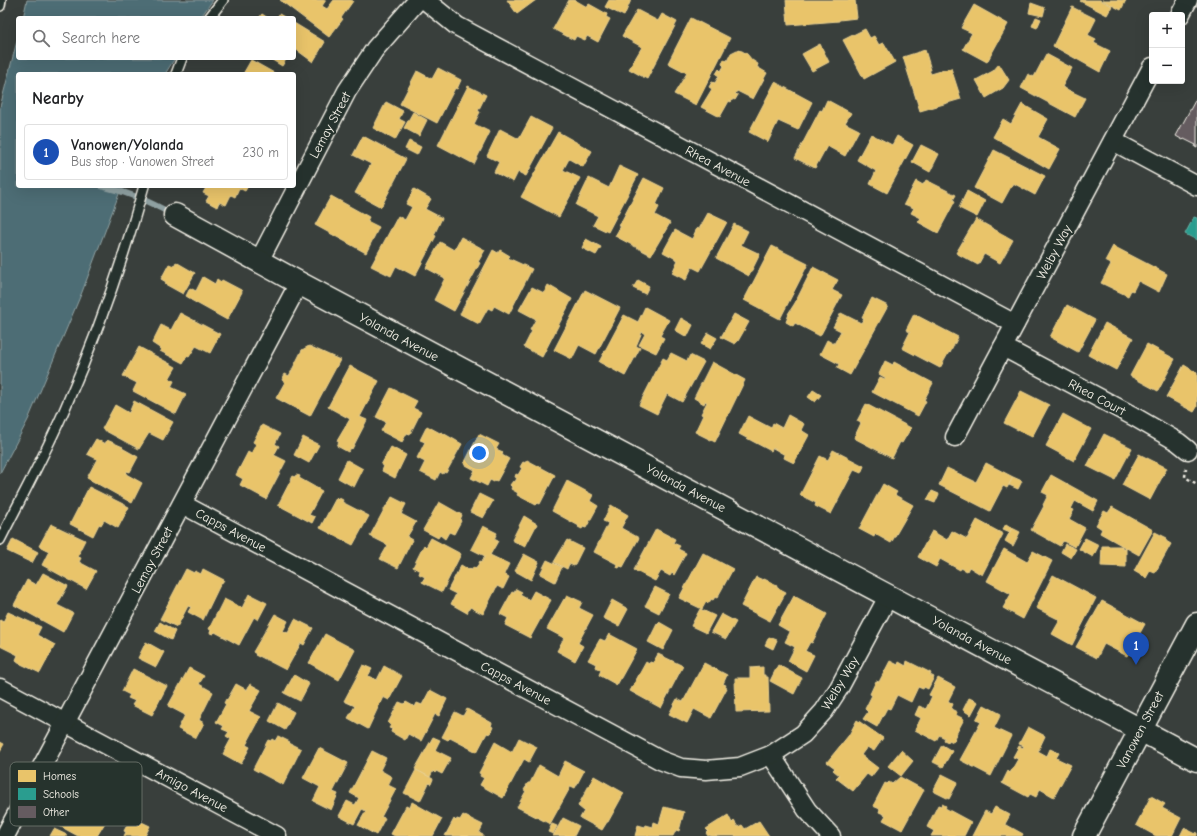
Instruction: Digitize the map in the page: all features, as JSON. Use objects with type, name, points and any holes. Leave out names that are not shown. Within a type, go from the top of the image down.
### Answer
[{"type":"street","name":"Lemay Street","points":[[259,261],[347,91],[375,50],[418,0]]},
{"type":"street","name":"Rhea Avenue","points":[[425,0],[457,26],[1015,324]]},
{"type":"street","points":[[1182,12],[1188,0]]},
{"type":"street","name":"Welby Way","points":[[955,437],[1149,73]]},
{"type":"street","points":[[1113,140],[1197,186]]},
{"type":"street","name":"Yolanda Avenue","points":[[175,215],[299,283],[889,595],[1197,760]]},
{"type":"street","name":"Lemay Street","points":[[45,762],[299,283]]},
{"type":"street","name":"Rhea Court","points":[[1003,347],[1133,416],[1178,442],[1188,450]]},
{"type":"street","name":"Capps Avenue","points":[[182,504],[660,760],[681,768],[706,770],[740,767],[771,755]]},
{"type":"street","name":"Welby Way","points":[[771,755],[803,734],[824,711],[839,688],[889,595]]},
{"type":"street","name":"Vanowen Street","points":[[1084,836],[1197,624]]},
{"type":"street","name":"Amigo Avenue","points":[[0,688],[139,762]]},
{"type":"street","points":[[771,755],[807,810],[831,836]]},
{"type":"street","name":"Amigo Avenue","points":[[142,764],[277,836]]},
{"type":"street","name":"Lemay Street","points":[[5,836],[10,826]]},
{"type":"lane","points":[[0,6],[1,0]]},
{"type":"lane","points":[[211,16],[223,0]]},
{"type":"lane","points":[[177,72],[181,60]]},
{"type":"lane","points":[[0,540],[65,408],[83,367],[104,315],[143,188]]},
{"type":"water","points":[[27,0],[213,0],[201,16],[23,16]]},
{"type":"water","points":[[16,45],[16,60],[174,60],[166,72],[16,72],[16,188],[121,188],[82,292],[28,420],[0,473],[0,107]]},
{"type":"building: Homes","points":[[280,0],[326,0],[322,6],[327,9],[334,0],[353,1],[341,18],[343,19],[329,37]]},
{"type":"building: Homes","points":[[507,0],[536,0],[517,14]]},
{"type":"building: Homes","points":[[569,0],[575,0],[587,7],[589,4],[607,14],[606,17],[610,19],[598,42],[587,36],[585,40],[576,36],[574,40],[553,29]]},
{"type":"building: Homes","points":[[609,0],[631,0],[624,16],[605,7]]},
{"type":"building: Homes","points":[[786,0],[855,0],[857,18],[788,25]]},
{"type":"building: Homes","points":[[1100,0],[1112,6],[1107,15],[1080,1]]},
{"type":"building: Homes","points":[[1102,0],[1126,0],[1121,10]]},
{"type":"building: Homes","points":[[1031,3],[1045,8],[1043,16],[1029,13]]},
{"type":"building: Homes","points":[[974,5],[1008,24],[987,62],[963,49],[972,33],[961,28]]},
{"type":"building: Homes","points":[[1072,7],[1096,19],[1088,35],[1096,39],[1094,43],[1110,51],[1100,72],[1053,46]]},
{"type":"building: Homes","points":[[637,10],[658,21],[662,14],[677,22],[647,79],[629,69],[642,47],[622,36]]},
{"type":"building: Homes","points":[[1036,17],[1041,19],[1037,28],[1032,26]]},
{"type":"building: Homes","points":[[691,18],[730,38],[696,105],[674,94],[687,73],[668,63]]},
{"type":"building: Homes","points":[[296,24],[325,42],[313,62],[296,49]]},
{"type":"building: Homes","points":[[865,29],[870,38],[874,36],[879,45],[884,43],[895,62],[864,79],[843,40]]},
{"type":"building: Homes","points":[[820,44],[829,62],[812,71],[802,54]]},
{"type":"building: Homes","points":[[737,50],[747,54],[758,64],[757,67],[767,73],[753,99],[737,91],[735,94],[738,95],[735,100],[733,99],[731,102],[729,101],[720,117],[701,107],[712,89],[709,87],[712,82],[715,83],[719,76],[716,74],[719,69],[721,71],[724,66],[722,64],[724,59],[727,61],[731,53]]},
{"type":"building: Homes","points":[[925,50],[931,74],[951,68],[961,99],[920,111],[903,57]]},
{"type":"building: Homes","points":[[1046,54],[1072,68],[1062,87],[1085,98],[1075,117],[1021,88],[1028,74],[1034,77]]},
{"type":"building: Homes","points":[[251,60],[272,72],[244,72]]},
{"type":"building: Homes","points":[[272,60],[286,60],[282,66]]},
{"type":"building: Homes","points":[[999,64],[1009,80],[1003,88],[986,98],[976,80],[993,71]]},
{"type":"building: Homes","points":[[438,68],[461,80],[457,89],[455,88],[437,123],[400,104],[417,71],[432,79]]},
{"type":"building: Homes","points":[[775,82],[812,102],[798,130],[778,121],[768,142],[749,132]]},
{"type":"building: Homes","points":[[468,86],[486,95],[478,111],[480,112],[474,124],[490,132],[474,164],[438,145]]},
{"type":"building: Homes","points":[[827,100],[851,113],[845,123],[859,130],[845,156],[827,146],[815,168],[795,158],[820,110],[822,111]]},
{"type":"building: Homes","points":[[386,102],[403,111],[399,119],[405,122],[395,140],[373,128]]},
{"type":"building: Homes","points":[[1022,104],[1048,119],[1038,137],[1060,149],[1049,169],[993,137],[1003,119],[1011,124]]},
{"type":"building: Homes","points":[[413,112],[427,120],[419,136],[404,128]]},
{"type":"building: Homes","points":[[531,117],[552,128],[526,176],[518,172],[513,182],[494,172],[499,162],[487,156],[500,129],[519,139]]},
{"type":"building: Homes","points":[[558,132],[592,151],[583,167],[569,159],[563,170],[580,178],[559,217],[521,197]]},
{"type":"building: Homes","points":[[871,134],[892,145],[897,136],[913,145],[887,193],[870,184],[876,171],[857,160]]},
{"type":"building: Homes","points":[[363,136],[406,159],[381,207],[355,193],[371,164],[353,155]]},
{"type":"building: Homes","points":[[409,141],[421,147],[417,155],[405,149]]},
{"type":"building: Homes","points":[[921,145],[939,154],[930,172],[912,162]]},
{"type":"building: Homes","points":[[994,150],[1045,176],[1035,195],[1013,183],[1002,203],[974,188]]},
{"type":"building: Homes","points":[[619,166],[638,175],[608,232],[593,225],[598,216],[576,205],[589,178],[609,188]]},
{"type":"building: Homes","points":[[644,178],[664,188],[656,205],[659,207],[655,215],[670,223],[651,255],[615,236]]},
{"type":"building: Homes","points":[[926,180],[956,195],[953,200],[955,201],[938,233],[918,222],[921,218],[911,213],[914,208],[904,204],[916,181],[923,185]]},
{"type":"building: Homes","points":[[206,188],[239,188],[235,197],[231,195],[226,205],[219,202],[217,207],[206,201],[209,196],[203,193]]},
{"type":"building: Homes","points":[[239,188],[247,188],[245,191]]},
{"type":"building: Homes","points":[[414,189],[431,199],[425,209],[442,218],[434,235],[436,236],[415,276],[396,266],[391,276],[371,266],[398,216],[405,220],[412,207],[406,204]]},
{"type":"building: Homes","points":[[967,191],[985,201],[977,217],[959,208]]},
{"type":"building: Homes","points":[[331,196],[369,217],[367,221],[379,227],[366,253],[315,225]]},
{"type":"building: Homes","points":[[708,213],[727,222],[700,271],[692,267],[686,280],[672,273],[678,260],[663,252],[675,230],[692,239],[697,228],[699,229]]},
{"type":"building: Homes","points":[[976,219],[1013,240],[1000,263],[984,254],[978,265],[956,253]]},
{"type":"building: Homes","points":[[734,224],[748,231],[741,245],[760,254],[749,276],[716,258]]},
{"type":"building: Homes","points":[[461,237],[485,250],[478,262],[480,263],[454,311],[434,300],[445,278],[426,268],[440,242],[454,250]]},
{"type":"building: Homes","points":[[586,239],[601,247],[596,255],[582,248]]},
{"type":"building: Homes","points":[[772,246],[808,264],[780,319],[744,300]]},
{"type":"building: Homes","points":[[1113,246],[1167,274],[1159,292],[1138,281],[1133,291],[1131,290],[1128,296],[1101,283],[1111,264],[1105,261]]},
{"type":"building: Homes","points":[[493,250],[498,253],[500,250],[510,256],[508,258],[532,269],[509,314],[494,306],[492,310],[488,308],[479,324],[460,314]]},
{"type":"building: Homes","points":[[176,262],[195,273],[183,294],[165,284],[166,282],[161,279],[169,264],[174,266]]},
{"type":"building: Homes","points":[[813,267],[838,280],[832,290],[842,295],[820,336],[795,323],[793,326],[786,322],[788,314]]},
{"type":"building: Homes","points":[[203,277],[215,284],[217,279],[221,282],[222,280],[241,290],[242,292],[227,320],[186,296],[190,288],[196,291]]},
{"type":"building: Homes","points":[[638,280],[649,286],[645,294],[633,288]]},
{"type":"building: Homes","points":[[548,285],[572,299],[542,357],[524,347],[536,319],[519,310],[532,287],[544,293]]},
{"type":"building: Homes","points":[[585,290],[620,308],[596,354],[579,345],[572,359],[554,350]]},
{"type":"building: Homes","points":[[872,298],[888,306],[850,375],[837,368],[839,364],[820,354],[827,340],[834,344],[841,331],[833,327],[841,313],[861,323],[864,318],[862,317]]},
{"type":"building: Homes","points":[[1067,305],[1095,320],[1078,352],[1050,337]]},
{"type":"building: Homes","points":[[645,307],[669,320],[660,336],[664,338],[656,353],[639,345],[645,334],[642,332],[636,346],[640,348],[625,376],[599,362],[624,315],[638,322]]},
{"type":"building: Homes","points":[[180,313],[220,334],[210,353],[196,346],[183,363],[160,351],[161,349],[152,343],[161,325],[171,330]]},
{"type":"building: Homes","points":[[734,314],[749,322],[735,344],[721,337]]},
{"type":"building: Homes","points":[[914,314],[958,337],[940,368],[902,348],[910,332],[906,330]]},
{"type":"building: Homes","points":[[681,318],[693,325],[687,337],[675,330]]},
{"type":"building: Homes","points":[[1105,323],[1133,338],[1116,370],[1088,355]]},
{"type":"building: Homes","points":[[708,333],[717,338],[710,349],[701,344]]},
{"type":"building: Homes","points":[[1147,344],[1175,359],[1158,391],[1130,376]]},
{"type":"building: Homes","points":[[309,346],[340,360],[310,416],[276,398],[285,382],[282,380],[285,374],[289,376],[302,350]]},
{"type":"building: Homes","points":[[139,347],[176,367],[169,379],[174,381],[171,387],[186,394],[176,414],[133,391],[137,383],[123,376]]},
{"type":"building: Homes","points":[[671,353],[687,361],[690,355],[704,362],[682,402],[667,394],[657,414],[639,405],[663,358],[667,360]]},
{"type":"building: Homes","points":[[885,361],[893,365],[894,362],[933,383],[918,416],[872,392],[880,377],[886,378],[879,374]]},
{"type":"building: Homes","points":[[712,362],[745,380],[715,442],[695,432],[707,402],[705,401],[704,404],[694,398]]},
{"type":"building: Homes","points":[[1184,365],[1197,373],[1197,407],[1194,412],[1166,397]]},
{"type":"building: Homes","points":[[350,366],[379,381],[360,417],[367,420],[352,449],[351,448],[348,452],[337,446],[339,442],[337,441],[350,419],[328,407]]},
{"type":"building: Homes","points":[[391,388],[417,401],[413,408],[421,412],[410,434],[407,433],[402,442],[381,431],[386,422],[376,417]]},
{"type":"building: Homes","points":[[813,390],[821,395],[815,402],[808,397]]},
{"type":"building: Homes","points":[[1021,391],[1049,405],[1032,437],[1004,423]]},
{"type":"building: Homes","points":[[134,401],[173,422],[163,440],[149,433],[139,449],[102,429],[115,405],[129,413]]},
{"type":"building: Homes","points":[[866,404],[911,428],[902,443],[900,442],[892,458],[854,438],[861,423],[857,421]]},
{"type":"building: Homes","points":[[1063,414],[1091,429],[1074,461],[1046,446]]},
{"type":"building: Homes","points":[[788,415],[804,424],[801,430],[809,435],[794,463],[784,458],[785,455],[773,448],[771,451],[739,434],[748,416],[771,428],[773,423],[782,428]]},
{"type":"building: Homes","points":[[262,425],[280,434],[275,444],[279,446],[274,455],[286,461],[266,499],[240,485],[243,479],[236,475],[248,452],[251,454],[256,444],[253,442]]},
{"type":"building: Homes","points":[[427,426],[462,444],[446,473],[444,472],[443,474],[440,472],[436,480],[420,472],[425,462],[417,458],[425,442],[420,440]]},
{"type":"building: Homes","points":[[479,434],[499,444],[496,449],[503,452],[502,455],[509,459],[497,481],[495,480],[494,482],[490,480],[487,486],[471,478],[475,470],[464,464]]},
{"type":"building: Homes","points":[[1104,434],[1132,448],[1115,480],[1087,466]]},
{"type":"building: Homes","points":[[303,437],[319,445],[309,463],[294,455]]},
{"type":"building: Homes","points":[[96,439],[105,444],[107,440],[123,447],[122,448],[138,457],[130,472],[127,471],[126,474],[142,483],[132,503],[87,478],[97,459],[87,454]]},
{"type":"building: Homes","points":[[391,447],[406,455],[395,478],[382,471],[384,466],[381,465]]},
{"type":"building: Homes","points":[[833,450],[864,466],[861,473],[854,470],[831,514],[815,506],[816,503],[800,495],[820,456],[828,460]]},
{"type":"building: Homes","points":[[1139,454],[1167,468],[1150,500],[1122,485]]},
{"type":"building: Homes","points":[[347,460],[363,469],[354,487],[338,478]]},
{"type":"building: Homes","points":[[527,460],[555,475],[540,504],[538,503],[536,505],[517,495],[518,493],[511,489],[512,487],[510,485],[513,481],[515,482],[517,478],[515,477],[516,474],[518,475],[522,468],[520,467],[523,462],[525,463]]},
{"type":"building: Homes","points":[[986,463],[1013,477],[1007,488],[1003,486],[990,511],[939,485],[947,468],[976,482]]},
{"type":"building: Homes","points":[[296,475],[300,476],[299,478],[322,491],[309,515],[315,517],[312,523],[278,505],[293,476],[295,477]]},
{"type":"building: Homes","points":[[1051,475],[1098,501],[1093,511],[1075,501],[1071,509],[1074,510],[1069,519],[1085,528],[1075,547],[1063,541],[1060,546],[1031,530],[1044,506],[1043,505],[1048,495],[1042,492]]},
{"type":"building: Homes","points":[[1013,477],[1022,481],[1018,489],[1009,485]]},
{"type":"building: Homes","points":[[567,481],[593,495],[590,501],[598,506],[586,528],[583,527],[582,529],[578,527],[579,526],[552,511]]},
{"type":"building: Homes","points":[[883,484],[897,492],[895,495],[913,505],[891,543],[875,534],[874,537],[859,529]]},
{"type":"building: Homes","points":[[89,487],[129,507],[118,528],[104,520],[101,525],[99,524],[93,536],[70,524]]},
{"type":"building: Homes","points":[[932,491],[939,494],[935,503],[927,500]]},
{"type":"building: Homes","points":[[479,494],[493,501],[483,518],[470,512]]},
{"type":"building: Homes","points":[[392,497],[406,504],[401,514],[416,522],[407,537],[412,540],[398,568],[380,559],[388,545],[370,536]]},
{"type":"building: Homes","points":[[336,498],[338,500],[339,498],[343,500],[342,502],[369,516],[353,545],[320,528]]},
{"type":"building: Homes","points":[[439,502],[462,515],[461,521],[454,534],[449,532],[445,539],[440,535],[438,538],[423,530]]},
{"type":"building: Homes","points":[[611,505],[628,515],[621,528],[639,538],[623,567],[620,566],[619,568],[616,567],[617,564],[594,552],[607,526],[608,523],[603,521]]},
{"type":"building: Homes","points":[[1112,507],[1153,530],[1139,555],[1100,533],[1102,529],[1096,525],[1104,511],[1108,513]]},
{"type":"building: Homes","points":[[524,516],[537,524],[525,547],[512,540]]},
{"type":"building: Homes","points":[[977,520],[1003,534],[982,575],[969,567],[967,571],[961,568],[960,570],[940,559],[936,567],[918,557],[932,531],[947,540],[952,531],[967,539]]},
{"type":"building: Homes","points":[[51,524],[85,540],[79,552],[78,557],[81,558],[79,562],[96,571],[86,589],[42,565],[49,551],[39,546]]},
{"type":"building: Homes","points":[[1006,524],[1012,528],[1010,532],[1003,529]]},
{"type":"building: Homes","points":[[483,526],[497,533],[494,539],[498,541],[490,555],[509,564],[504,574],[509,577],[503,589],[497,586],[483,614],[470,607],[467,613],[451,604],[456,594],[448,590],[461,565],[469,570],[472,570],[473,567],[476,569],[480,561],[482,562],[485,556],[471,549]]},
{"type":"building: Homes","points":[[1012,528],[1020,532],[1013,546],[1005,541]]},
{"type":"building: Homes","points":[[656,529],[675,539],[673,543],[680,546],[678,549],[686,553],[674,575],[672,573],[670,576],[661,571],[655,581],[634,570]]},
{"type":"building: Homes","points":[[1155,532],[1167,538],[1166,541],[1171,544],[1155,573],[1150,571],[1146,578],[1134,571]]},
{"type":"building: Homes","points":[[431,538],[461,554],[442,592],[422,582],[425,577],[419,574],[420,571],[413,567],[424,545],[426,547]]},
{"type":"building: Homes","points":[[1085,538],[1099,545],[1093,557],[1079,549]]},
{"type":"building: Homes","points":[[13,539],[38,552],[32,563],[7,551]]},
{"type":"building: Homes","points":[[567,540],[583,548],[574,566],[569,564],[567,569],[554,562]]},
{"type":"building: Homes","points":[[1065,544],[1076,549],[1071,558],[1061,552]]},
{"type":"building: Homes","points":[[1102,546],[1122,546],[1122,548],[1126,548],[1126,567],[1101,566]]},
{"type":"building: Homes","points":[[1004,549],[1027,562],[1033,551],[1052,561],[1023,619],[1003,608],[1011,594],[987,581]]},
{"type":"building: Homes","points":[[703,553],[733,569],[717,598],[715,597],[713,600],[711,599],[709,603],[706,602],[702,609],[679,598]]},
{"type":"building: Homes","points":[[524,554],[539,562],[531,580],[515,571]]},
{"type":"building: Homes","points":[[547,560],[562,567],[555,582],[540,574]]},
{"type":"building: Homes","points":[[186,569],[194,573],[195,571],[201,574],[203,569],[224,580],[203,620],[188,612],[191,607],[188,606],[177,627],[160,619]]},
{"type":"building: Homes","points":[[43,573],[68,586],[57,605],[73,613],[63,632],[14,605],[27,580],[36,585]]},
{"type":"building: Homes","points":[[1053,575],[1096,598],[1072,645],[1052,634],[1060,620],[1036,608]]},
{"type":"building: Homes","points":[[756,577],[777,585],[776,587],[786,592],[770,621],[741,606]]},
{"type":"building: Homes","points":[[655,587],[669,594],[659,613],[645,606]]},
{"type":"building: Homes","points":[[516,589],[522,592],[520,595],[529,600],[534,591],[551,600],[530,638],[505,625],[508,618],[500,614],[512,592],[514,593]]},
{"type":"building: Homes","points":[[249,594],[267,603],[258,620],[254,617],[239,645],[215,632],[213,634],[210,633],[211,630],[209,629],[224,599],[242,608]]},
{"type":"building: Homes","points":[[567,595],[582,602],[579,608],[593,615],[578,643],[583,646],[575,661],[557,651],[564,638],[547,629]]},
{"type":"building: Homes","points":[[794,596],[827,614],[812,643],[810,642],[805,651],[814,655],[806,671],[788,661],[795,647],[785,642],[790,632],[778,625]]},
{"type":"building: Homes","points":[[612,600],[628,609],[619,626],[603,618]]},
{"type":"building: Homes","points":[[1102,601],[1145,624],[1127,656],[1104,644],[1097,658],[1076,647]]},
{"type":"building: Homes","points":[[700,609],[715,616],[706,633],[691,626]]},
{"type":"building: Homes","points":[[8,612],[41,627],[37,635],[55,645],[40,673],[21,664],[16,660],[18,655],[0,646],[0,620],[3,622]]},
{"type":"building: Homes","points":[[275,614],[288,621],[283,631],[288,633],[295,619],[313,628],[304,645],[301,643],[286,670],[255,655],[256,654],[253,652]]},
{"type":"building: Homes","points":[[721,614],[736,622],[726,639],[711,632]]},
{"type":"building: Homes","points":[[160,622],[175,631],[171,640],[155,631]]},
{"type":"building: Homes","points":[[659,622],[673,630],[663,650],[648,642]]},
{"type":"building: Homes","points":[[325,634],[355,650],[339,680],[309,663]]},
{"type":"building: Homes","points":[[609,634],[637,649],[617,685],[599,675],[601,670],[595,667],[596,664],[588,660],[600,639],[605,641]]},
{"type":"building: Homes","points":[[769,637],[777,640],[773,649],[765,645]]},
{"type":"building: Homes","points":[[146,642],[164,652],[156,667],[138,658]]},
{"type":"building: Homes","points":[[658,654],[683,666],[661,708],[630,691],[646,662],[649,664],[650,662],[653,663]]},
{"type":"building: Homes","points":[[890,661],[898,665],[899,662],[906,666],[907,661],[931,673],[930,675],[934,677],[928,689],[918,687],[911,702],[897,695],[890,709],[887,708],[877,727],[863,719],[868,712],[865,709],[872,695],[870,694],[876,681],[879,682]]},
{"type":"building: Homes","points":[[704,663],[727,675],[723,684],[726,685],[725,687],[727,688],[711,718],[694,709],[687,723],[669,714],[677,699],[683,702]]},
{"type":"building: Homes","points":[[363,665],[372,669],[368,676],[377,680],[384,666],[402,676],[389,700],[383,697],[368,729],[348,718],[355,706],[344,701]]},
{"type":"building: Homes","points":[[778,665],[802,678],[794,694],[770,681]]},
{"type":"building: Homes","points":[[763,667],[763,675],[768,677],[769,711],[736,712],[735,678],[750,678],[750,668]]},
{"type":"building: Homes","points":[[189,668],[204,676],[199,684],[213,692],[199,720],[204,723],[196,738],[178,729],[185,715],[168,706]]},
{"type":"building: Homes","points":[[133,669],[167,686],[152,715],[132,705],[135,701],[128,698],[130,695],[122,691]]},
{"type":"building: Homes","points":[[294,675],[309,684],[300,701],[284,693]]},
{"type":"building: Homes","points":[[938,678],[955,687],[948,701],[953,704],[951,709],[957,712],[956,715],[964,719],[953,742],[944,740],[945,738],[939,735],[936,741],[915,730],[921,718],[915,715],[919,706],[926,709],[932,696],[929,695]]},
{"type":"building: Homes","points":[[236,684],[247,690],[250,684],[261,690],[249,711],[261,717],[246,745],[250,747],[241,764],[223,754],[231,739],[226,736],[229,732],[222,729],[224,726],[216,722],[226,704],[224,703],[226,699],[227,700]]},
{"type":"building: Homes","points":[[430,690],[447,699],[439,716],[435,714],[421,741],[408,734],[405,740],[391,732],[392,729],[389,728],[391,725],[388,723],[399,702],[404,704],[406,702],[415,707],[417,703],[422,705]]},
{"type":"building: Homes","points":[[969,698],[978,702],[971,715],[963,710]]},
{"type":"building: Homes","points":[[278,703],[294,712],[285,730],[269,721]]},
{"type":"building: Homes","points":[[984,705],[1001,714],[994,728],[1011,736],[991,776],[960,760],[981,722],[976,720]]},
{"type":"building: Homes","points":[[467,709],[492,723],[491,726],[493,727],[490,734],[487,733],[477,752],[450,738],[448,740],[442,737],[455,712],[463,716]]},
{"type":"building: Homes","points":[[857,720],[883,738],[874,751],[867,747],[861,755],[878,768],[871,777],[867,774],[853,791],[836,778],[839,775],[833,770],[835,768],[827,762],[849,735]]},
{"type":"building: Homes","points":[[1028,727],[1045,736],[1038,751],[1047,756],[1050,749],[1059,753],[1056,758],[1071,765],[1054,797],[1040,789],[1036,797],[1030,794],[1028,797],[1002,783],[1008,771],[1010,773],[1018,759],[1013,757],[1019,746],[1023,748],[1024,746],[1019,744]]},
{"type":"building: Homes","points":[[278,736],[301,749],[283,785],[253,769],[268,740],[271,741],[272,739],[275,741]]},
{"type":"building: Homes","points":[[433,737],[440,740],[435,750],[451,758],[442,774],[436,771],[435,773],[433,771],[430,777],[415,769]]},
{"type":"building: Homes","points":[[519,738],[537,747],[529,762],[524,759],[503,798],[480,785],[484,778],[480,776],[481,774],[479,773],[495,742],[512,752]]},
{"type":"building: Homes","points":[[0,742],[4,744],[0,751]]},
{"type":"building: Homes","points":[[942,745],[952,751],[943,767],[933,762]]},
{"type":"building: Homes","points":[[319,748],[348,763],[333,792],[338,794],[331,810],[313,801],[320,787],[303,778]]},
{"type":"building: Homes","points":[[901,750],[913,761],[901,776],[888,766]]},
{"type":"building: Homes","points":[[372,751],[386,758],[380,770],[392,777],[388,785],[396,789],[381,817],[385,818],[376,835],[358,825],[366,811],[362,809],[354,824],[339,816],[347,801],[355,805],[359,798],[350,793]]},
{"type":"building: Homes","points":[[565,761],[584,771],[575,788],[571,786],[550,824],[517,807],[526,791],[524,790],[528,787],[526,786],[530,783],[539,765],[558,776]]},
{"type":"building: Homes","points":[[416,770],[433,779],[431,784],[429,783],[420,801],[404,793]]},
{"type":"building: Homes","points":[[942,774],[958,782],[949,799],[933,791]]},
{"type":"building: Homes","points":[[594,776],[624,793],[602,830],[580,818],[584,811],[578,806]]},
{"type":"building: Homes","points":[[900,777],[924,790],[902,830],[883,820],[886,815],[879,812],[880,809],[873,806],[885,783],[887,784],[889,782],[892,784]]},
{"type":"building: Homes","points":[[1151,796],[1165,804],[1162,808],[1181,818],[1172,836],[1156,836],[1136,825]]},
{"type":"building: Homes","points":[[412,802],[442,819],[433,836],[395,836],[391,834],[406,806],[410,808]]},
{"type":"building: Homes","points":[[942,804],[946,806],[945,808],[971,822],[964,836],[931,836],[934,831],[927,827],[938,805],[941,806]]},
{"type":"building: Homes","points":[[664,807],[684,812],[679,831],[676,830],[673,836],[635,836],[638,825],[653,827],[654,822],[659,824]]},
{"type":"building: Homes","points":[[995,807],[1010,815],[1005,824],[1023,834],[1022,836],[972,836],[985,811],[991,814]]},
{"type":"building: Homes","points":[[463,815],[483,825],[479,833],[483,836],[445,836],[454,819],[456,821],[457,819],[460,820]]},
{"type":"building: Homes","points":[[728,815],[732,823],[734,821],[738,827],[742,825],[745,829],[759,821],[769,836],[708,836],[706,833],[708,831],[706,829]]},
{"type":"building: Homes","points":[[563,818],[579,826],[574,836],[553,836]]},
{"type":"building: Homes","points":[[142,822],[150,826],[145,836],[124,836],[126,832],[124,831],[126,826],[142,826]]},
{"type":"building: Homes","points":[[552,824],[557,826],[553,834],[548,832]]},
{"type":"building: Homes","points":[[60,826],[103,826],[97,836],[78,836]]},
{"type":"building: Homes","points":[[1184,828],[1196,834],[1197,832],[1197,836],[1180,836]]},
{"type":"building: Homes","points":[[54,829],[67,835],[67,836],[50,836]]},
{"type":"building: Schools","points":[[1194,217],[1197,218],[1197,240],[1185,234]]},
{"type":"building: Other","points":[[1197,97],[1197,148],[1195,147],[1196,145],[1176,136]]},
{"type":"waterway","points":[[109,188],[138,197],[172,214]]},
{"type":"place","name":"Vanowen/Yolanda","points":[[1136,665]]}]
